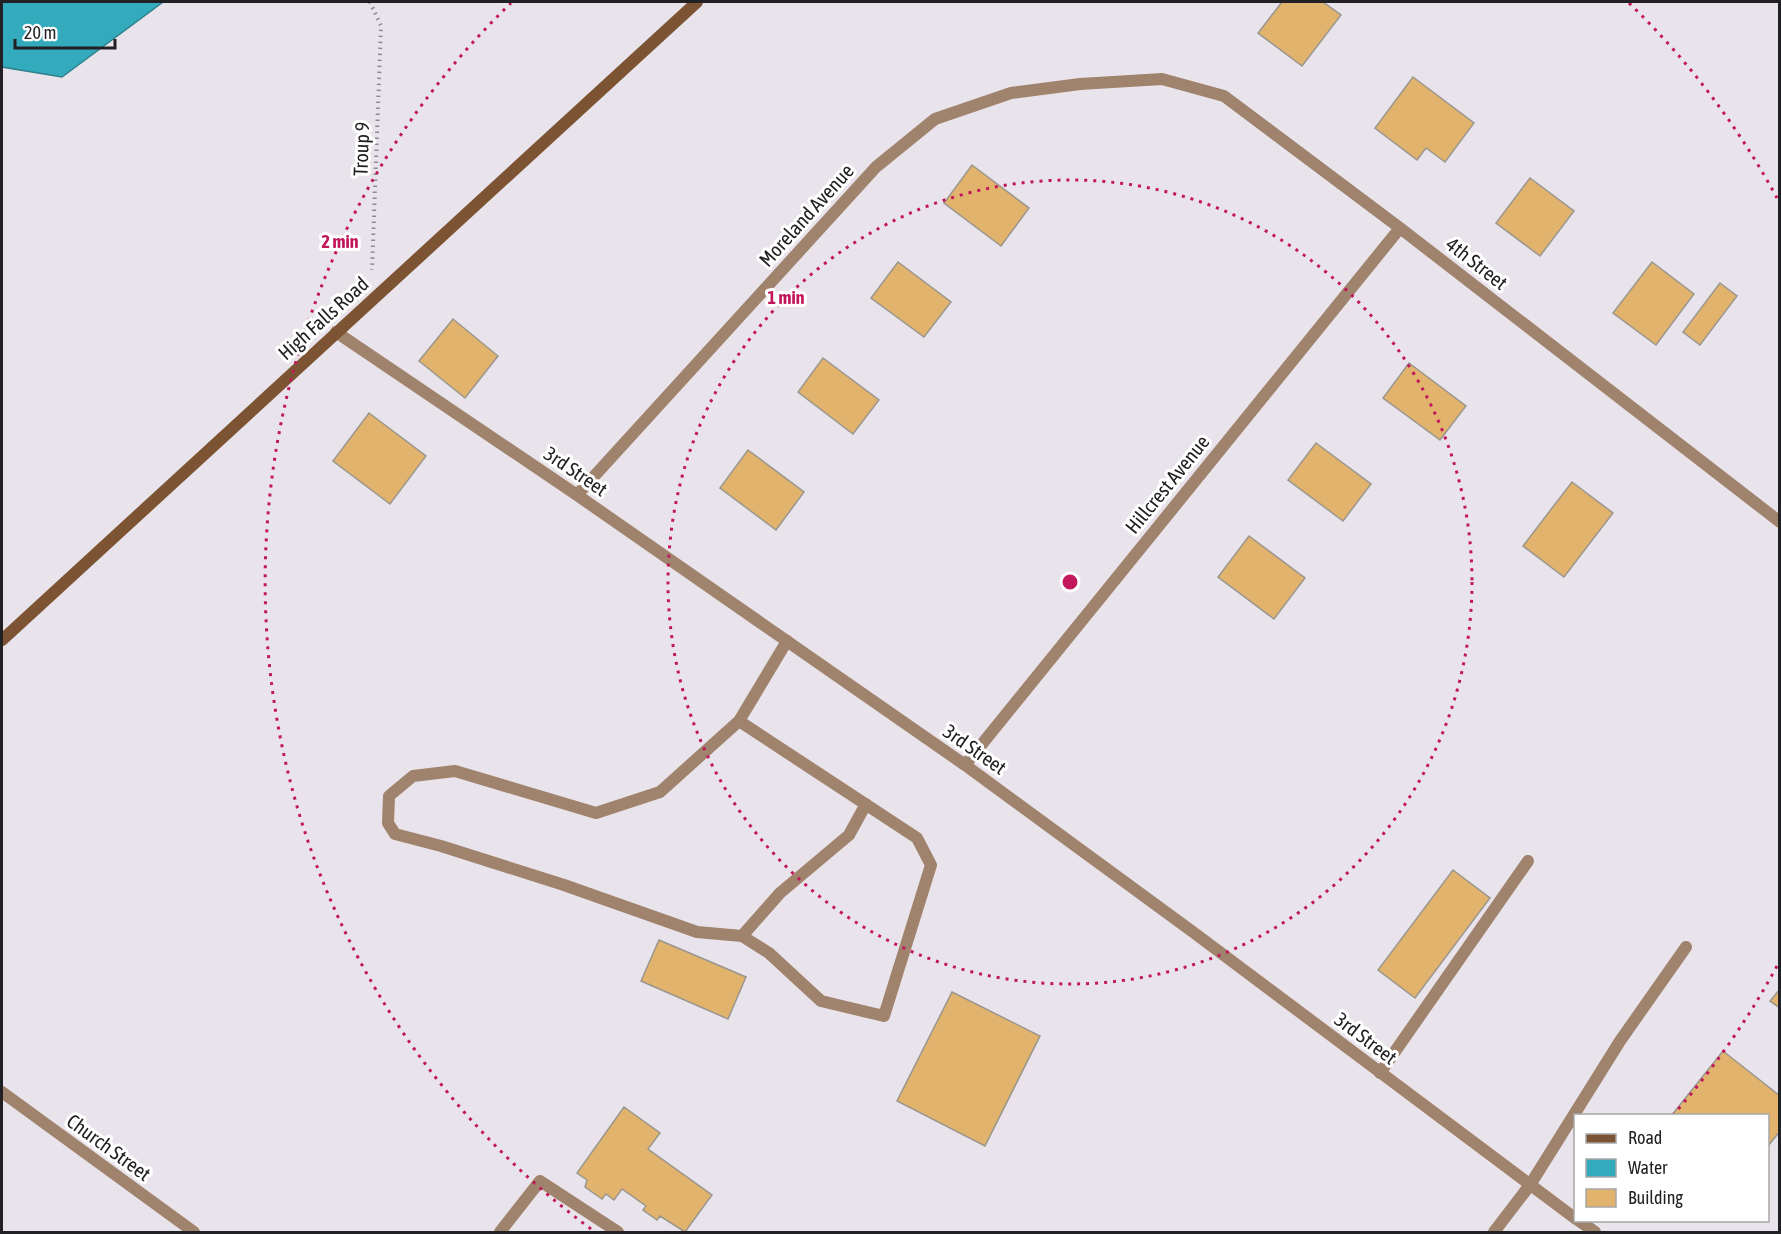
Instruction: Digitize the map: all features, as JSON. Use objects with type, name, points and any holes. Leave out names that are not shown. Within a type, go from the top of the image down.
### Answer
[{"type":"street","name":"High Falls Road","points":[[2,640],[698,2]]},
{"type":"street","name":"4th Street","points":[[1132,81],[1162,79],[1224,96],[1400,228],[1779,522]]},
{"type":"street","name":"Moreland Avenue","points":[[577,495],[876,167],[935,119],[1011,93],[1080,84],[1132,81]]},
{"type":"street","name":"Hillcrest Avenue","points":[[965,765],[1400,228]]},
{"type":"street","name":"3rd Street","points":[[336,332],[577,495],[965,765],[1203,939],[1574,1218]]},
{"type":"street","points":[[739,721],[916,838],[931,865],[884,1016],[821,1001],[769,953],[742,936],[697,932],[564,885],[441,846],[395,834],[388,823],[389,796],[413,776],[455,771],[596,813],[660,792],[739,721],[787,641]]},
{"type":"street","points":[[742,936],[780,893],[849,835],[866,804]]},
{"type":"street","points":[[1380,1073],[1528,861]]},
{"type":"street","points":[[1574,1114],[1620,1041],[1686,947]]},
{"type":"street","name":"Church Street","points":[[2,1092],[194,1233]]},
{"type":"street","points":[[1494,1233],[1530,1185],[1574,1115]]},
{"type":"street","points":[[500,1233],[540,1181],[618,1233]]},
{"type":"street","name":"3rd Street","points":[[1580,1222],[1595,1233]]},
{"type":"path","name":"Troup 9","points":[[370,2],[381,26],[371,300]]},
{"type":"water","points":[[2,2],[163,2],[62,77],[2,67]]},
{"type":"building","points":[[1282,2],[1323,2],[1341,15],[1302,66],[1258,33]]},
{"type":"building","points":[[1413,77],[1474,123],[1445,162],[1426,148],[1417,160],[1375,128]]},
{"type":"building","points":[[972,165],[1029,208],[1001,246],[944,203]]},
{"type":"building","points":[[1530,178],[1574,211],[1540,256],[1496,223]]},
{"type":"building","points":[[898,262],[951,302],[924,337],[871,298]]},
{"type":"building","points":[[1652,262],[1694,294],[1656,345],[1613,313]]},
{"type":"building","points":[[1720,283],[1737,296],[1700,345],[1683,332]]},
{"type":"building","points":[[453,319],[498,356],[465,398],[419,361]]},
{"type":"building","points":[[823,358],[879,400],[853,434],[798,392]]},
{"type":"building","points":[[1409,363],[1466,406],[1440,440],[1383,398]]},
{"type":"building","points":[[369,413],[426,456],[390,504],[333,461]]},
{"type":"building","points":[[1316,443],[1371,484],[1343,521],[1288,480]]},
{"type":"building","points":[[748,450],[804,492],[776,530],[720,488]]},
{"type":"building","points":[[1572,482],[1613,513],[1564,577],[1523,546]]},
{"type":"building","points":[[1249,536],[1305,578],[1274,619],[1218,577]]},
{"type":"building","points":[[1453,870],[1490,898],[1415,998],[1378,970]]},
{"type":"building","points":[[659,940],[746,977],[728,1019],[641,981]]},
{"type":"building","points":[[1780,989],[1780,1008],[1770,1001]]},
{"type":"building","points":[[952,992],[1040,1036],[985,1146],[897,1101]]},
{"type":"building","points":[[1723,1051],[1780,1096],[1780,1131],[1769,1145],[1769,1114],[1673,1114]]},
{"type":"building","points":[[624,1107],[660,1133],[648,1149],[712,1195],[685,1232],[660,1216],[657,1220],[643,1210],[646,1206],[622,1189],[614,1200],[606,1194],[602,1199],[585,1187],[587,1180],[577,1173]]}]
